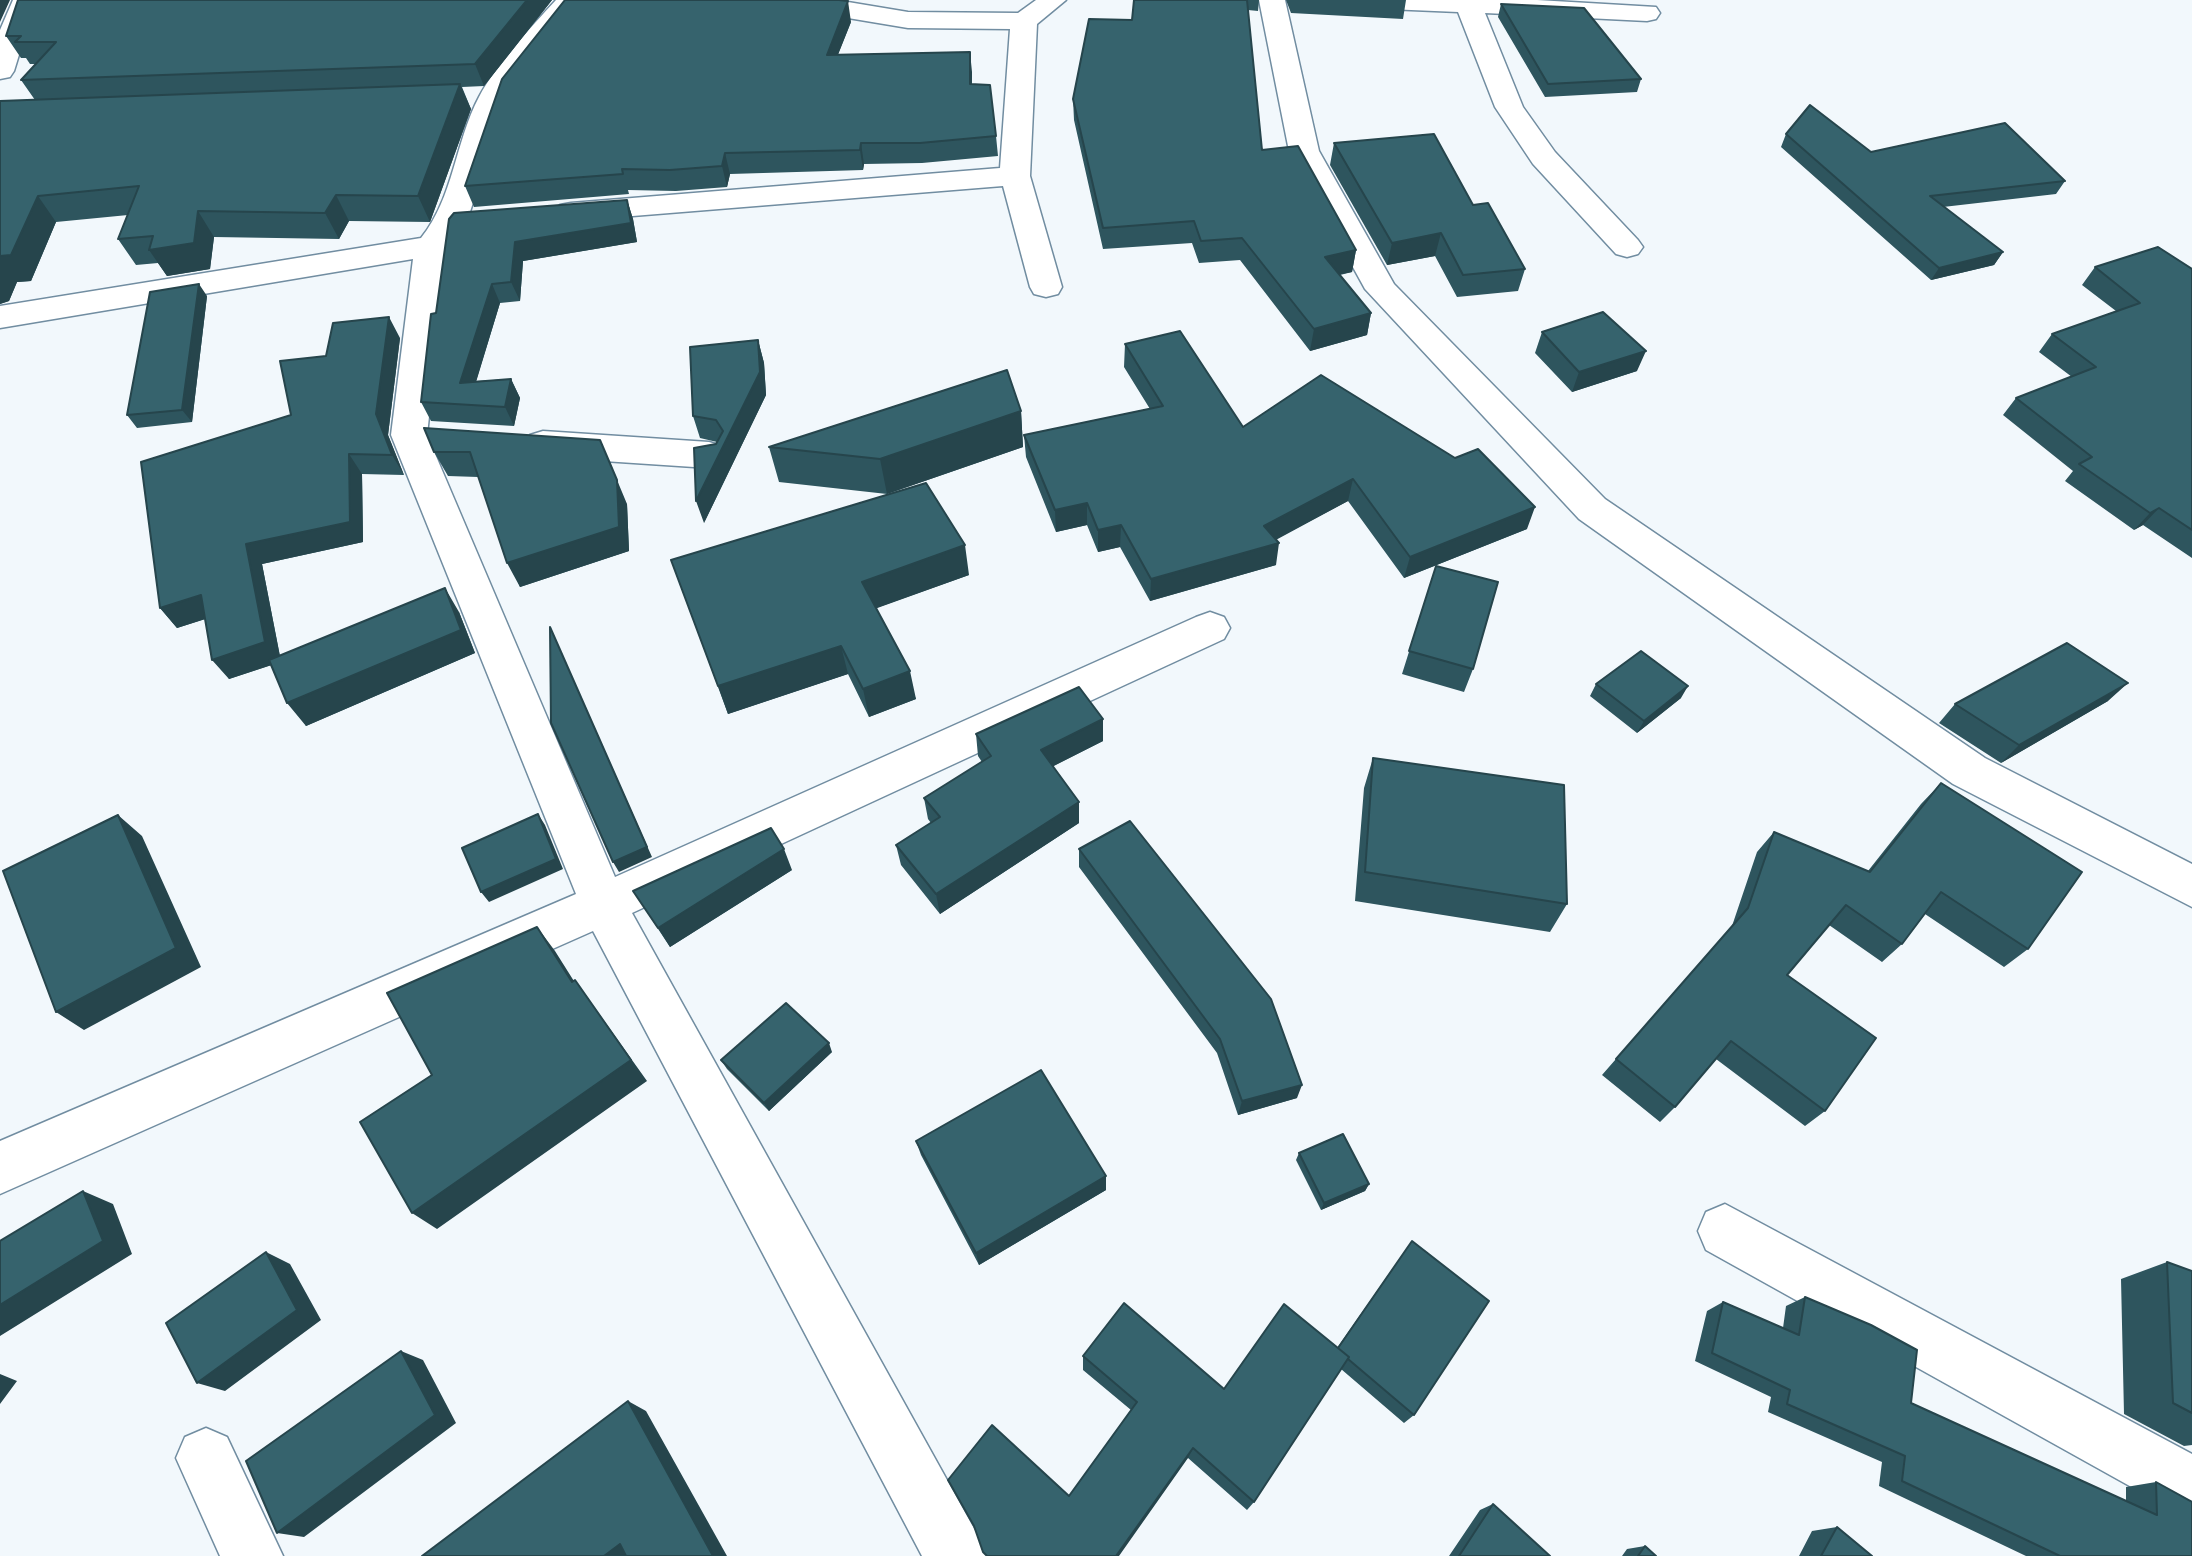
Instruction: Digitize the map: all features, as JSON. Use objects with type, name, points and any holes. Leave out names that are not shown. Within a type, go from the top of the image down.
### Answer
[{"type":"street","points":[[570,0],[478,98],[455,229],[425,436],[603,904],[955,1556]]},
{"type":"street","points":[[788,0],[1024,21],[1053,0]]},
{"type":"street","points":[[1272,0],[1304,151],[1381,289],[1592,509],[1969,771],[2192,887]]},
{"type":"street","points":[[1364,0],[1468,5],[1546,4],[1647,13]]},
{"type":"street","points":[[0,71],[16,5]]},
{"type":"street","points":[[1468,5],[1509,107],[1544,158],[1627,247]]},
{"type":"street","points":[[1024,21],[1015,176],[1046,287]]},
{"type":"street","points":[[545,214],[1015,176]]},
{"type":"street","points":[[0,317],[455,229]]},
{"type":"street","points":[[504,441],[709,455]]},
{"type":"street","points":[[0,1168],[603,904],[1210,628]]},
{"type":"street","points":[[1725,1231],[2109,1439],[2192,1488]]},
{"type":"street","points":[[206,1458],[252,1556]]},
{"type":"building","points":[[18,0],[527,0],[475,64],[21,80],[56,42],[15,42],[21,36],[6,36]]},
{"type":"building","points":[[565,0],[848,1],[827,55],[970,52],[970,84],[990,85],[996,136],[920,143],[861,143],[860,150],[725,153],[722,166],[670,170],[622,169],[623,174],[465,186],[502,79]]},
{"type":"building","points":[[1134,0],[1247,0],[1262,150],[1298,146],[1356,250],[1325,257],[1371,313],[1314,329],[1242,238],[1201,241],[1194,221],[1103,228],[1073,99],[1089,19],[1132,20]]},
{"type":"building","points":[[1501,4],[1584,8],[1641,79],[1548,84]]},
{"type":"building","points":[[460,84],[418,196],[336,195],[325,213],[198,211],[194,243],[149,250],[153,236],[118,239],[139,186],[38,196],[11,255],[0,256],[0,101]]},
{"type":"building","points":[[1810,105],[1871,152],[2005,123],[2065,181],[1930,196],[2003,252],[1939,268],[1786,134]]},
{"type":"building","points":[[1434,134],[1473,205],[1488,203],[1525,269],[1463,275],[1441,233],[1392,243],[1334,143]]},
{"type":"building","points":[[627,200],[631,223],[515,242],[511,282],[492,284],[460,383],[511,379],[505,407],[421,402],[431,314],[436,313],[449,219],[454,213]]},
{"type":"building","points":[[2158,247],[2192,269],[2192,530],[2159,508],[2150,513],[2079,464],[2092,457],[2016,398],[2096,367],[2052,334],[2140,303],[2095,267]]},
{"type":"building","points":[[199,284],[182,410],[127,415],[150,292]]},
{"type":"building","points":[[1603,312],[1646,351],[1579,372],[1542,332]]},
{"type":"building","points":[[389,317],[376,414],[392,455],[349,454],[350,522],[246,544],[265,642],[212,660],[201,595],[160,608],[141,462],[291,415],[280,361],[326,356],[333,323]]},
{"type":"building","points":[[1180,331],[1243,427],[1321,375],[1455,458],[1478,449],[1535,507],[1410,557],[1353,479],[1264,526],[1279,543],[1151,579],[1121,525],[1098,530],[1087,503],[1055,510],[1024,435],[1163,406],[1125,344]]},
{"type":"building","points":[[758,340],[760,372],[696,501],[694,448],[716,444],[723,431],[716,420],[693,416],[690,347]]},
{"type":"building","points":[[1007,370],[1021,411],[880,459],[769,447]]},
{"type":"building","points":[[424,428],[600,440],[617,480],[619,527],[507,563],[470,452],[434,452]]},
{"type":"building","points":[[926,483],[965,545],[862,582],[910,671],[863,689],[841,646],[718,686],[671,560]]},
{"type":"building","points":[[1436,566],[1498,582],[1473,669],[1409,651]]},
{"type":"building","points":[[445,588],[461,630],[287,703],[269,660]]},
{"type":"building","points":[[550,627],[647,847],[613,862],[551,723]]},
{"type":"building","points":[[2067,643],[2128,683],[2019,745],[1955,704]]},
{"type":"building","points":[[1641,651],[1688,686],[1644,721],[1596,684]]},
{"type":"building","points":[[1079,687],[1103,719],[1041,750],[1079,802],[936,894],[896,845],[940,817],[924,798],[991,756],[976,734]]},
{"type":"building","points":[[1373,758],[1564,785],[1567,904],[1365,872]]},
{"type":"building","points":[[1941,783],[2082,872],[2028,949],[1941,892],[1902,944],[1846,905],[1787,975],[1876,1038],[1825,1111],[1731,1041],[1675,1107],[1616,1059],[1748,908],[1774,832],[1870,872]]},
{"type":"building","points":[[538,814],[556,859],[481,892],[462,848]]},
{"type":"building","points":[[118,815],[176,948],[56,1012],[3,871]]},
{"type":"building","points":[[1130,821],[1271,999],[1302,1085],[1242,1101],[1220,1039],[1079,849]]},
{"type":"building","points":[[771,828],[784,849],[658,928],[633,891]]},
{"type":"building","points":[[537,927],[572,982],[575,980],[631,1060],[412,1213],[360,1122],[432,1075],[387,993]]},
{"type":"building","points":[[786,1003],[829,1043],[764,1103],[721,1060]]},
{"type":"building","points":[[1041,1070],[1106,1176],[976,1253],[916,1141]]},
{"type":"building","points":[[1343,1134],[1369,1184],[1324,1203],[1299,1153]]},
{"type":"building","points":[[83,1191],[103,1241],[0,1305],[0,1241]]},
{"type":"building","points":[[1412,1241],[1489,1301],[1414,1415],[1338,1348]]},
{"type":"building","points":[[266,1252],[297,1310],[197,1383],[166,1323]]},
{"type":"building","points":[[2167,1262],[2192,1271],[2192,1413],[2173,1403]]},
{"type":"building","points":[[1805,1297],[1871,1325],[1917,1350],[1911,1403],[2157,1515],[2156,1482],[2192,1502],[2192,1556],[2060,1556],[1902,1481],[1905,1456],[1787,1404],[1790,1390],[1712,1353],[1723,1302],[1799,1335]]},
{"type":"building","points":[[1124,1303],[1224,1389],[1284,1304],[1349,1357],[1254,1502],[1193,1448],[1116,1556],[987,1556],[948,1480],[992,1425],[1069,1496],[1137,1402],[1083,1356]]},
{"type":"building","points":[[401,1351],[435,1415],[277,1533],[246,1461]]},
{"type":"building","points":[[628,1401],[713,1556],[626,1556],[620,1544],[604,1556],[422,1556]]},
{"type":"building","points":[[1493,1504],[1550,1556],[1459,1556]]},
{"type":"building","points":[[1837,1527],[1872,1556],[1821,1556]]},
{"type":"building","points":[[1645,1546],[1656,1556],[1638,1556]]}]
